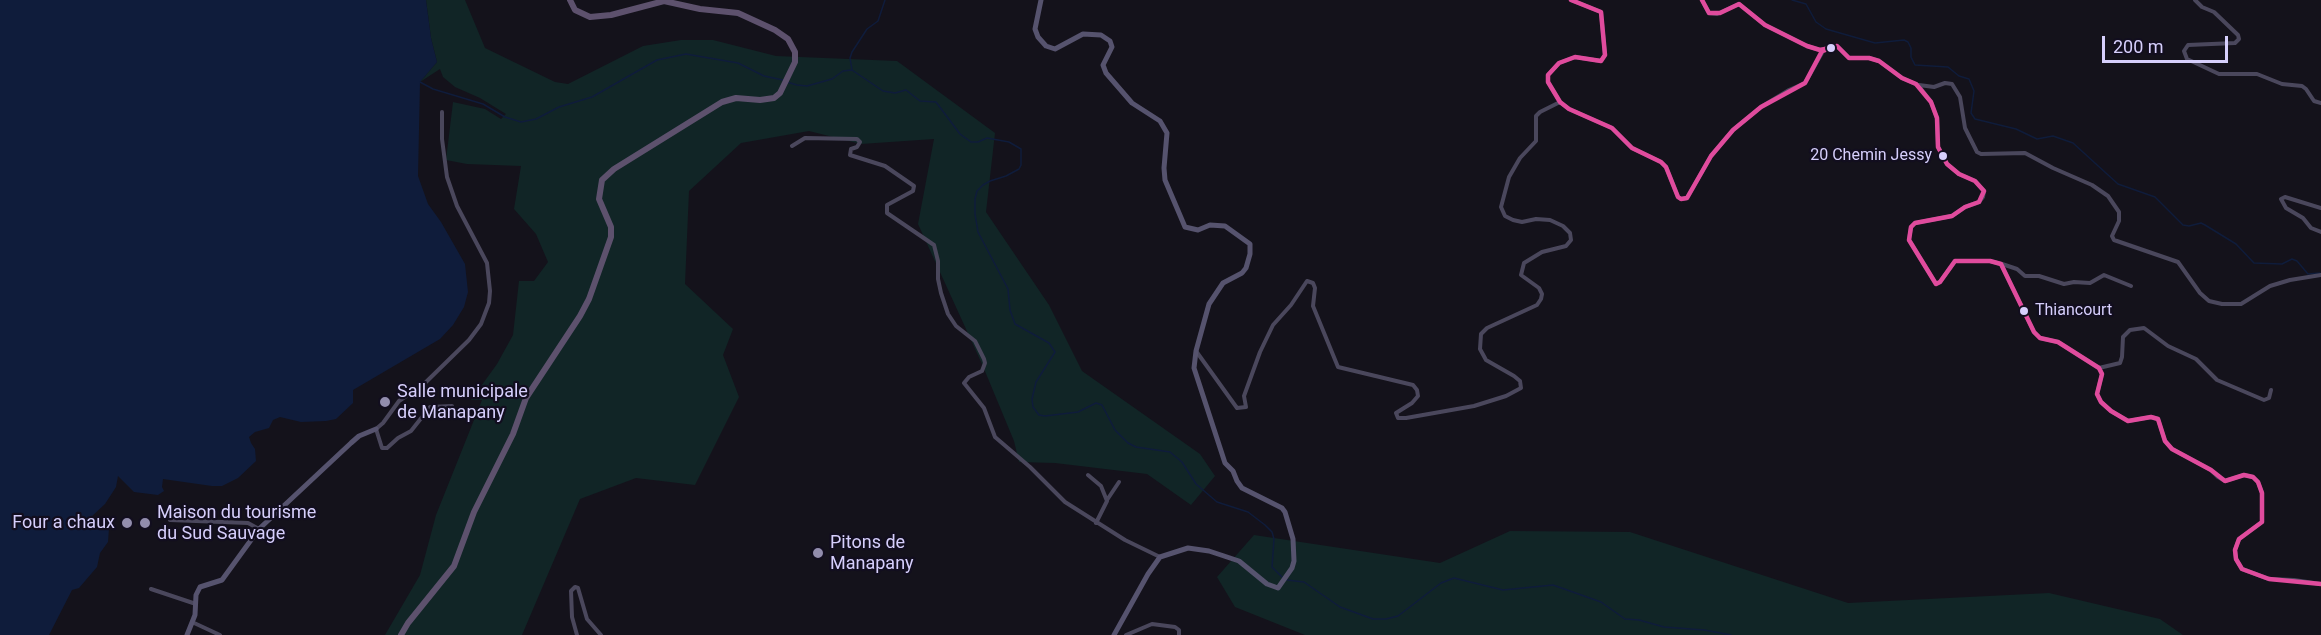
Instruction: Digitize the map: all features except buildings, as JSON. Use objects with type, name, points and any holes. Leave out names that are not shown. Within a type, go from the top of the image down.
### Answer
[{"type":"main road","points":[[401,635],[454,566],[474,512],[513,434],[526,398],[589,299],[611,237],[611,226],[598,193],[602,180],[614,170],[722,102],[736,98],[768,100],[780,93],[795,62],[795,52],[783,35],[738,13],[700,9],[664,1],[611,15],[590,17],[575,10],[570,0]]},
{"type":"main road","points":[[1041,0],[1035,29],[1038,37],[1046,46],[1055,49],[1083,34],[1101,35],[1110,41],[1112,46],[1103,65],[1106,72],[1132,104],[1160,121],[1167,133],[1165,180],[1185,227],[1198,230],[1210,225],[1225,226],[1241,235],[1250,244],[1250,254],[1242,273],[1223,283],[1211,299],[1196,351],[1195,374],[1221,456],[1233,471],[1242,488],[1276,504],[1285,512],[1294,548],[1294,561],[1289,575],[1281,586],[1275,588],[1239,561],[1209,551],[1188,548],[1160,557],[1114,635]]},
{"type":"main road","points":[[187,635],[200,587],[222,580],[259,529],[359,436],[376,429]]},
{"type":"street","points":[[1571,0],[1601,12],[1605,55],[1601,61],[1575,57],[1556,64],[1547,79],[1560,102],[1577,114],[1616,130],[1632,148],[1661,162],[1666,167],[1678,197],[1684,200],[1710,156],[1733,130],[1761,107],[1805,83],[1821,51],[1832,47]]},
{"type":"street","points":[[1702,0],[1709,13],[1720,13],[1739,4],[1765,25],[1807,46],[1820,50],[1839,48],[1849,58],[1869,58],[1879,61],[1902,78],[1918,85],[1934,87],[1946,83],[1952,84],[1960,97],[1965,128],[1977,153],[2025,153],[2092,185],[2108,196],[2119,212],[2119,221],[2112,236],[2114,240],[2178,262],[2200,293],[2209,301],[2241,304],[2270,286],[2321,275]]},
{"type":"street","points":[[2195,0],[2202,7],[2214,12],[2238,35],[2239,39],[2235,43],[2188,45],[2184,53],[2190,61],[2219,74],[2257,74],[2282,84],[2302,86],[2314,101],[2321,103]]},
{"type":"street","points":[[1918,85],[1930,102],[1936,118],[1938,147],[1947,164],[1959,174],[1976,181],[1984,191],[1983,197],[1978,202],[1952,216],[1915,223],[1909,231],[1909,240],[1937,285],[1955,261],[1990,261],[2017,269],[2025,276],[2039,276],[2064,284],[2074,282],[2088,284],[2104,275],[2131,286]]},
{"type":"street","points":[[1196,351],[1237,408],[1246,407],[1244,396],[1260,352],[1273,325],[1307,281],[1313,283],[1315,288],[1312,306],[1338,367],[1413,385],[1417,390],[1418,396],[1412,403],[1396,413],[1398,418],[1474,406],[1506,396],[1521,388],[1520,381],[1514,376],[1486,360],[1480,349],[1481,334],[1487,328],[1537,305],[1542,294],[1539,288],[1521,275],[1524,263],[1542,252],[1566,246],[1571,240],[1570,233],[1563,226],[1550,220],[1536,219],[1522,222],[1513,220],[1505,216],[1501,207],[1509,177],[1520,158],[1536,141],[1536,116],[1560,102]]},
{"type":"street","points":[[442,112],[442,140],[447,177],[456,206],[487,263],[489,303],[481,324],[469,340],[425,383],[399,401],[376,429],[385,449],[411,431],[430,407],[452,406]]},
{"type":"street","points":[[792,146],[805,138],[857,139],[860,142],[857,147],[851,149],[850,155],[885,166],[914,186],[913,191],[887,205],[887,213],[934,245],[941,293],[948,314],[956,326],[975,341],[985,363],[982,371],[969,377],[964,384],[984,408],[995,437],[1030,467],[1065,502],[1096,523],[1160,557]]},
{"type":"street","points":[[2321,208],[2285,197],[2281,199],[2286,208],[2303,218],[2311,228],[2321,232]]},
{"type":"street","points":[[2001,264],[2034,332],[2040,339],[2058,342],[2099,368],[2102,374],[2097,394],[2100,402],[2128,421],[2151,417],[2158,419],[2165,441],[2172,449],[2211,470],[2225,481],[2244,476],[2253,477],[2258,482],[2262,493],[2262,522],[2239,540],[2235,550],[2235,559],[2242,569],[2269,579],[2321,584]]},
{"type":"street","points":[[2099,368],[2120,363],[2123,337],[2130,330],[2144,328],[2168,346],[2196,360],[2217,380],[2264,400],[2269,398],[2271,390]]},
{"type":"street","points":[[1088,475],[1101,486],[1107,501]]},
{"type":"street","points":[[1096,523],[1119,482]]},
{"type":"street","points":[[170,520],[248,523],[259,529]]},
{"type":"street","points":[[577,635],[572,617],[571,591],[575,587],[578,588],[587,619],[600,635]]},
{"type":"street","points":[[151,589],[196,604]]},
{"type":"street","points":[[192,622],[220,635]]},
{"type":"street","points":[[1126,635],[1154,624],[1177,628],[1179,635]]},
{"type":"green space","points":[[426,0],[465,0],[485,48],[555,82],[568,84],[643,46],[681,40],[713,40],[776,56],[897,61],[995,133],[986,212],[1049,305],[1082,371],[1200,454],[1215,476],[1191,505],[1147,474],[1055,463],[1019,462],[1014,441],[982,364],[918,224],[934,139],[861,144],[809,131],[741,143],[689,191],[685,284],[733,329],[723,355],[739,397],[695,485],[636,478],[580,499],[522,635],[385,635],[420,575],[436,515],[482,400],[471,400],[497,364],[513,335],[519,281],[534,281],[548,262],[536,234],[514,209],[521,166],[467,164],[446,160],[453,102],[485,109],[501,119],[506,114],[480,98],[455,87],[443,77],[440,69],[420,82],[437,62]]},
{"type":"green space","points":[[1510,531],[1630,532],[1848,603],[2049,593],[2160,619],[2183,635],[1305,635],[1235,607],[1217,577],[1254,535],[1440,563]]},
{"type":"water","points":[[0,0],[426,0],[437,62],[420,82],[418,176],[428,204],[465,264],[468,292],[464,307],[453,325],[440,339],[353,390],[353,403],[336,419],[301,422],[280,417],[273,420],[269,428],[255,432],[249,437],[255,449],[256,461],[238,478],[222,486],[163,479],[164,491],[158,495],[134,492],[118,476],[116,487],[105,504],[90,518],[90,521],[98,519],[109,528],[108,542],[100,553],[97,567],[79,588],[72,590],[49,635],[0,635]]},
{"type":"waterway","points":[[852,70],[850,58],[852,52],[867,29],[878,21],[885,0]]},
{"type":"waterway","points":[[1792,0],[1806,4],[1816,22],[1826,29],[1875,43],[1904,40],[1911,48],[1911,57],[1915,65],[1948,67],[1959,76],[1969,79],[1974,91],[1971,113],[1975,119],[2016,129],[2037,139],[2053,136],[2073,143],[2118,184],[2155,197],[2183,225],[2201,223],[2205,225],[2236,244],[2254,263],[2282,264],[2292,259],[2297,261],[2308,274],[2320,273]]},
{"type":"waterway","points":[[420,82],[433,89],[483,104],[505,117],[521,122],[536,119],[559,107],[592,97],[657,60],[686,54],[738,63],[764,76],[783,80]]},
{"type":"waterway","points":[[787,82],[807,86],[832,79],[843,71],[852,70],[883,91],[895,93],[906,90],[920,101],[936,102],[960,134],[971,142],[987,138],[1009,142],[1021,149],[1019,169],[990,181],[977,191],[975,214],[978,232],[1008,289],[1010,310],[1015,324],[1049,343],[1055,352],[1036,382],[1032,399],[1033,407],[1039,415],[1045,416],[1078,412],[1096,403],[1102,405],[1115,430],[1128,443],[1136,447],[1170,452],[1182,462],[1196,484],[1217,502],[1248,512],[1265,525],[1272,532],[1274,539],[1272,567],[1283,578]]},
{"type":"waterway","points":[[1287,580],[1304,582],[1340,607],[1373,619],[1398,616],[1441,583],[1454,578],[1503,590],[1553,585],[1601,602],[1625,619],[1639,620],[1664,627],[1731,635]]},
{"type":"transit line","points":[[1571,0],[1601,12],[1605,55],[1601,61],[1575,57],[1559,63],[1548,75],[1548,82],[1560,102],[1569,109],[1612,128],[1632,148],[1661,162],[1666,167],[1678,197],[1681,199],[1687,198],[1711,156],[1733,130],[1761,107],[1805,83],[1822,51],[1837,46],[1849,58],[1869,58],[1879,61],[1902,78],[1916,84],[1931,102],[1937,118],[1938,147],[1947,164],[1959,174],[1975,181],[1984,191],[1979,202],[1965,207],[1952,216],[1915,223],[1911,227],[1909,240],[1936,284],[1940,282],[1955,261],[1990,261],[2001,264],[2034,332],[2040,338],[2058,342],[2099,368],[2102,374],[2097,394],[2101,402],[2111,411],[2128,421],[2151,417],[2158,419],[2165,441],[2172,449],[2211,470],[2225,481],[2244,475],[2253,477],[2258,482],[2262,493],[2262,522],[2239,539],[2235,550],[2236,559],[2242,569],[2269,579],[2321,584]]},
{"type":"transit line","points":[[1702,0],[1709,13],[1720,13],[1739,4],[1765,25],[1807,46],[1820,50],[1835,47]]},
{"type":"place","name":"20 Chemin Jessy","points":[[1943,156]]},
{"type":"place","name":"Thiancourt","points":[[2024,311]]},
{"type":"place","name":"Salle municipale de Manapany","points":[[385,402]]},
{"type":"place","name":"Four a chaux","points":[[127,523]]},
{"type":"place","name":"Maison du tourisme du Sud Sauvage","points":[[145,523]]},
{"type":"place","name":"Pitons de Manapany","points":[[818,553]]}]
